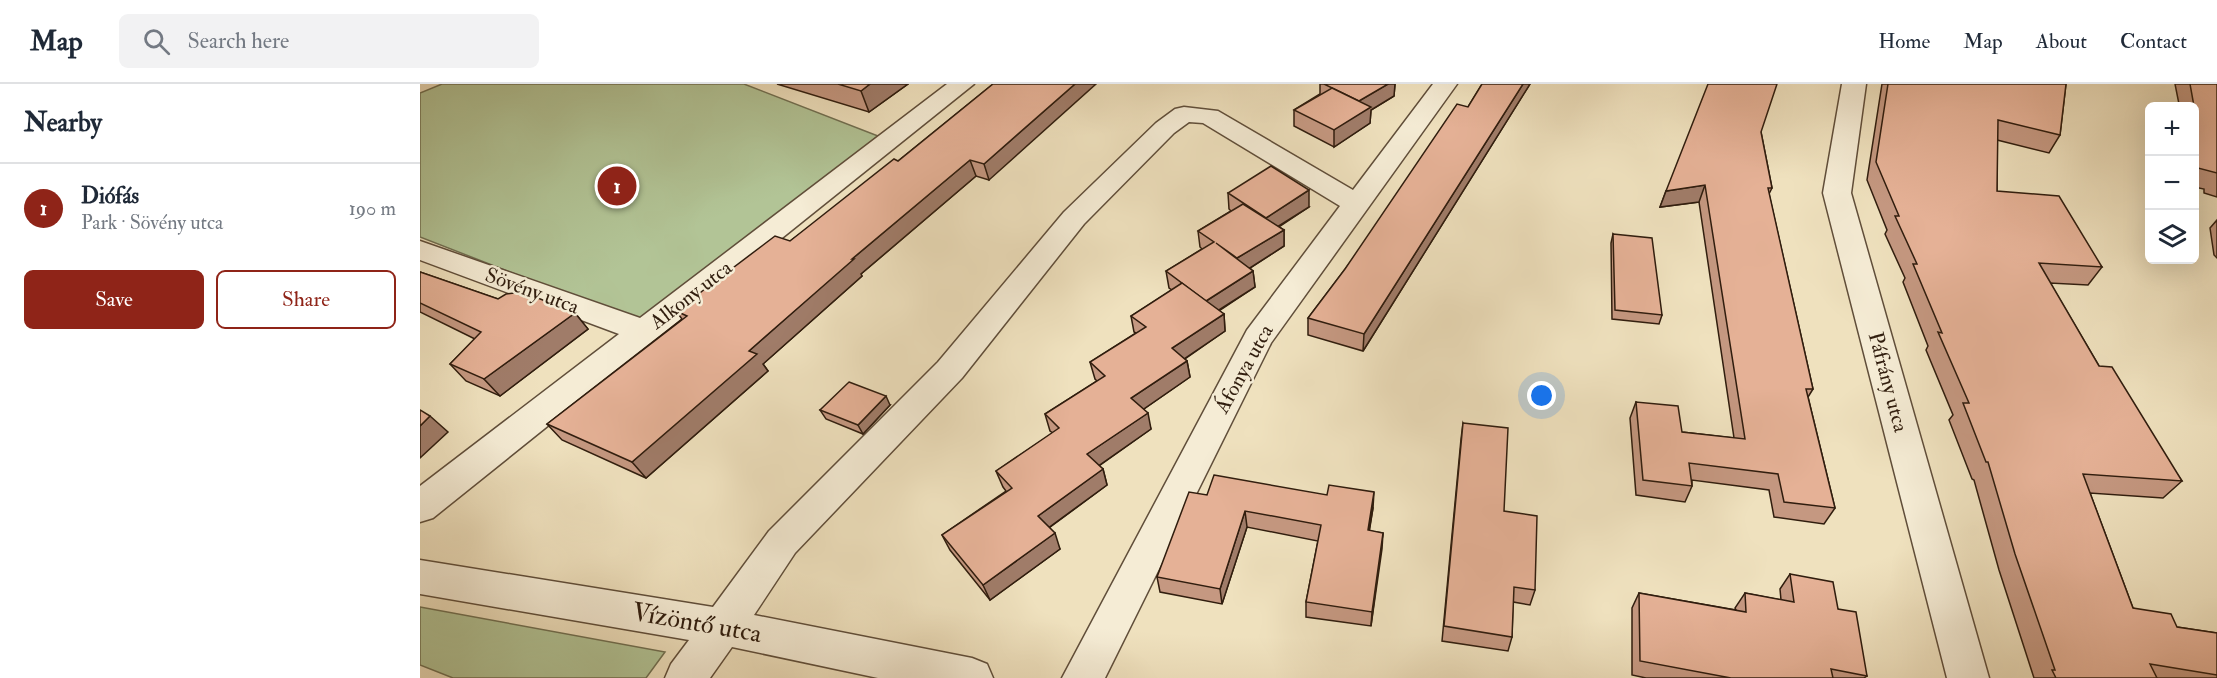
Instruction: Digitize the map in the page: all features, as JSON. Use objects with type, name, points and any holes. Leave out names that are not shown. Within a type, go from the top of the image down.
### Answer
[{"type":"street","name":"Alkony utca","points":[[420,507],[962,84]]},
{"type":"street","name":"Áfonya utca","points":[[1083,678],[1258,338],[1445,84]]},
{"type":"street","name":"Páfrány utca","points":[[1854,84],[1837,193],[1968,678]]},
{"type":"street","points":[[686,678],[783,542],[950,370],[1074,218],[1166,128],[1184,114],[1209,116],[1356,204]]},
{"type":"street","name":"Sövény utca","points":[[434,255],[644,331]]},
{"type":"street","name":"Vízöntő utca","points":[[420,577],[724,627],[972,678]]},
{"type":"green space","points":[[442,84],[744,84],[878,136],[641,323],[420,237],[420,93]]},
{"type":"green space","points":[[420,607],[665,652],[646,678],[453,678],[420,665]]},
{"type":"building","points":[[838,84],[870,84],[861,91]]},
{"type":"building","points":[[993,84],[1075,84],[984,164],[970,160],[852,259],[854,259],[749,351],[757,354],[632,462],[547,424],[687,316],[676,311],[775,236],[790,241],[894,159],[898,161]]},
{"type":"building","points":[[1324,84],[1388,84],[1359,101]]},
{"type":"building","points":[[1482,84],[1523,84],[1364,334],[1308,318],[1345,269],[1457,104],[1468,107]]},
{"type":"building","points":[[1708,84],[1777,84],[1761,132],[1772,188],[1768,188],[1813,389],[1806,389],[1835,508],[1784,502],[1778,474],[1689,463],[1692,486],[1643,480],[1636,402],[1678,406],[1682,432],[1745,439],[1705,185],[1666,191]]},
{"type":"building","points":[[1888,84],[2066,84],[2060,135],[1998,120],[1997,191],[2059,196],[2102,267],[2039,263],[2099,366],[2112,367],[2182,481],[2083,474],[2133,608],[2171,614],[2177,627],[2217,633],[2217,675],[2150,664],[2157,678],[2056,678],[2015,554],[1988,462],[1986,462],[1963,403],[1969,403],[1938,332],[1942,333],[1913,264],[1917,264],[1895,216],[1899,216],[1876,162]]},
{"type":"building","points":[[2190,84],[2217,84],[2217,173],[2199,168],[2199,102],[2193,102]]},
{"type":"building","points":[[1332,88],[1371,107],[1334,130],[1294,110]]},
{"type":"building","points":[[1271,166],[1309,190],[1266,218],[1228,193]]},
{"type":"building","points":[[1243,204],[1284,230],[1237,258],[1216,243],[1253,271],[1206,301],[1166,271],[1214,242],[1198,231]]},
{"type":"building","points":[[1613,234],[1652,238],[1662,315],[1615,310]]},
{"type":"building","points":[[420,272],[498,299],[506,294],[523,292],[575,313],[484,379],[450,364],[481,332],[420,303]]},
{"type":"building","points":[[1182,283],[1224,314],[1172,348],[1187,361],[1131,398],[1148,413],[1087,454],[1103,469],[1038,516],[1055,533],[983,585],[942,535],[1012,488],[996,471],[1059,428],[1045,414],[1105,376],[1090,362],[1146,327],[1131,316]]},
{"type":"building","points":[[849,382],[886,396],[858,425],[820,410]]},
{"type":"building","points":[[420,410],[430,416],[420,426]]},
{"type":"building","points":[[1463,423],[1508,428],[1504,511],[1537,516],[1535,590],[1514,587],[1512,637],[1444,626]]},
{"type":"building","points":[[1214,475],[1327,495],[1329,485],[1374,492],[1368,530],[1383,533],[1372,612],[1306,602],[1321,525],[1245,511],[1220,589],[1157,577],[1189,492],[1207,495]]},
{"type":"building","points":[[1790,574],[1833,582],[1838,609],[1856,612],[1867,676],[1831,669],[1833,678],[1731,678],[1640,661],[1639,593],[1746,612],[1745,593],[1794,602]]},
{"type":"place","name":"Diófás","points":[[617,186]]}]
